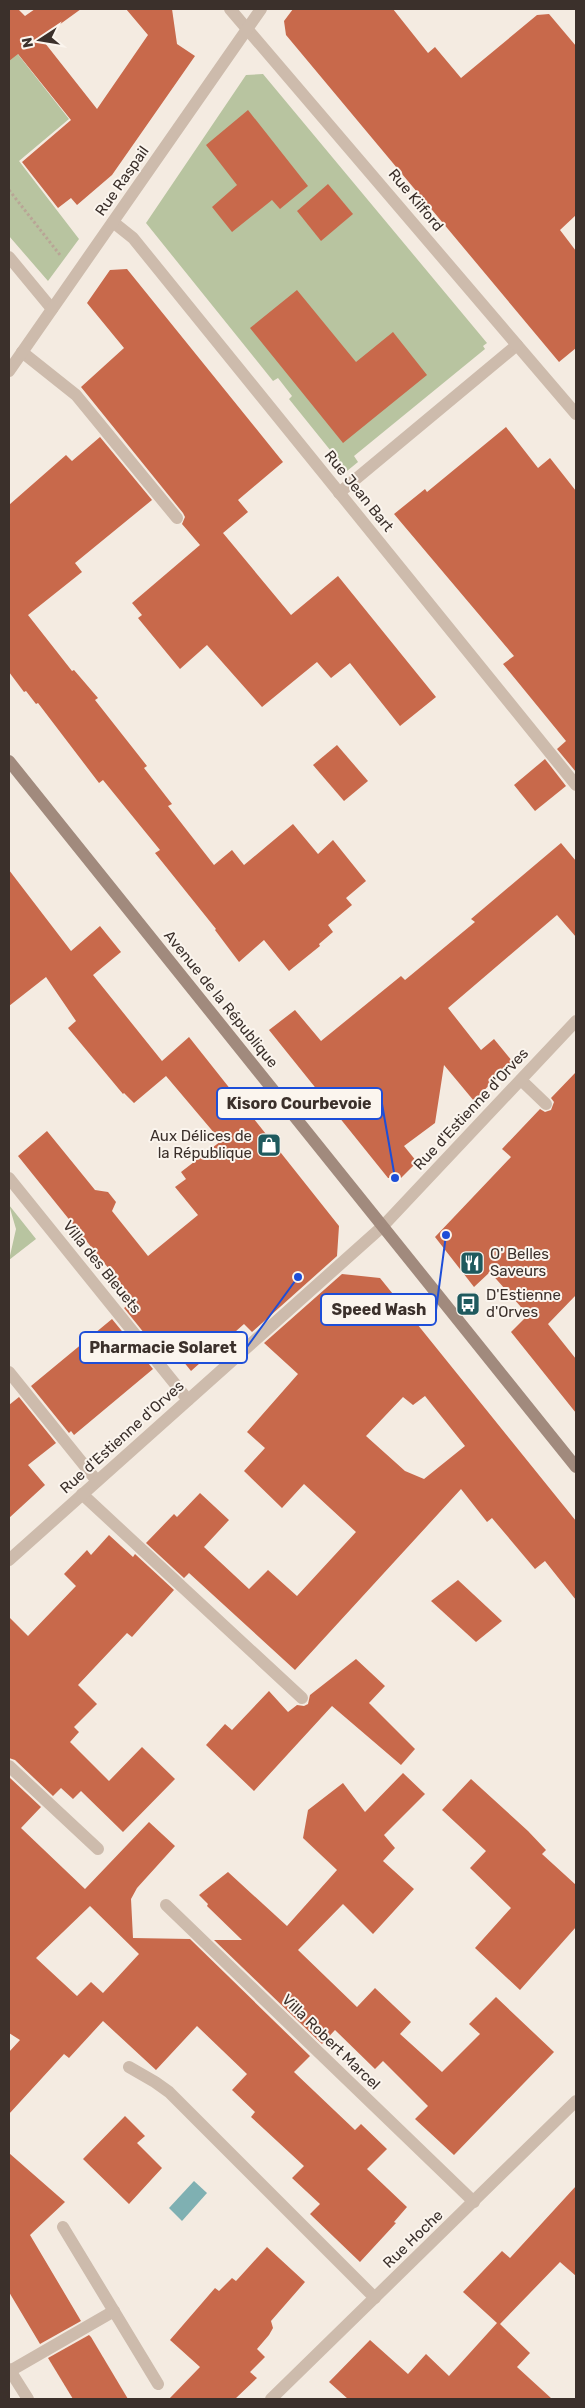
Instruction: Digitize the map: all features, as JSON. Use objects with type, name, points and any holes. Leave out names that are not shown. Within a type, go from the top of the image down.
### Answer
[{"type":"street","name":"Rue Kilford","points":[[230,9],[576,414]]},
{"type":"street","name":"Rue Raspail","points":[[9,371],[261,9]]},
{"type":"street","name":"Rue Jean Bart","points":[[112,222],[133,238],[576,785]]},
{"type":"street","points":[[9,257],[52,309]]},
{"type":"street","points":[[339,493],[518,345]]},
{"type":"street","points":[[22,352],[76,395],[177,518]]},
{"type":"street","name":"Avenue de la République","points":[[9,760],[576,1467]]},
{"type":"street","name":"Rue d'Estienne d'Orves","points":[[9,1560],[382,1226],[576,1021]]},
{"type":"street","points":[[521,1080],[546,1104]]},
{"type":"street","name":"Villa des Bleuets","points":[[9,1178],[188,1400]]},
{"type":"street","points":[[9,1372],[97,1481]]},
{"type":"street","points":[[82,1494],[302,1698]]},
{"type":"street","points":[[9,1766],[98,1849]]},
{"type":"street","name":"Villa Robert Marcel","points":[[166,1905],[474,2202]]},
{"type":"street","points":[[129,2067],[169,2092],[375,2298]]},
{"type":"street","name":"Rue Hoche","points":[[271,2399],[576,2101]]},
{"type":"street","points":[[62,2227],[158,2384]]},
{"type":"street","points":[[28,2399],[10,2370],[114,2311]]},
{"type":"path","points":[[9,190],[76,275]]},
{"type":"green space","points":[[9,43],[69,119],[19,161],[79,239],[48,281],[9,236]]},
{"type":"green space","points":[[263,74],[487,343],[483,346],[485,349],[354,456],[358,462],[347,471],[289,399],[292,396],[278,378],[273,381],[146,223],[246,75]]},
{"type":"green space","points":[[9,1205],[36,1239],[9,1260],[16,1229]]},
{"type":"water","points":[[194,2181],[207,2193],[182,2221],[169,2208]]},
{"type":"building","points":[[9,9],[18,9],[25,16],[35,9],[81,9],[41,38],[97,109],[148,35],[126,9],[172,9],[177,44],[195,56],[112,175],[77,205],[71,198],[58,208],[22,162],[71,120],[18,54],[9,61]]},
{"type":"building","points":[[293,9],[393,9],[428,53],[435,47],[461,78],[537,15],[549,14],[576,46],[576,215],[560,230],[576,251],[576,348],[559,362],[286,35],[284,21]]},
{"type":"building","points":[[248,110],[308,186],[280,209],[272,200],[232,232],[212,207],[237,185],[206,145]]},
{"type":"building","points":[[328,184],[353,214],[321,241],[297,211]]},
{"type":"building","points":[[127,269],[283,462],[238,500],[248,512],[223,533],[291,615],[338,576],[436,697],[400,726],[350,663],[331,678],[317,662],[262,707],[207,645],[180,669],[138,618],[142,615],[132,603],[200,545],[182,524],[185,517],[183,513],[81,387],[124,348],[87,303],[110,270]]},
{"type":"building","points":[[297,290],[356,362],[393,332],[427,375],[343,443],[250,328]]},
{"type":"building","points":[[506,427],[538,468],[550,458],[576,491],[576,772],[557,749],[566,741],[503,664],[514,656],[394,514],[425,489],[427,492]]},
{"type":"building","points":[[100,437],[152,500],[75,563],[82,572],[28,615],[72,671],[74,670],[98,698],[95,700],[147,766],[144,768],[172,804],[168,806],[214,865],[232,850],[244,865],[293,824],[318,854],[333,840],[366,881],[346,898],[352,905],[328,925],[333,932],[319,944],[320,946],[289,971],[264,940],[239,962],[216,929],[155,853],[160,850],[103,780],[99,783],[38,703],[36,704],[26,691],[24,692],[9,672],[9,505],[66,455],[72,461]]},
{"type":"building","points":[[337,745],[368,781],[344,801],[313,765]]},
{"type":"building","points":[[545,759],[566,786],[535,811],[514,785]]},
{"type":"building","points":[[561,843],[576,861],[576,937],[557,915],[448,1008],[481,1050],[494,1039],[512,1061],[474,1101],[444,1065],[435,1123],[404,1146],[417,1162],[401,1178],[388,1178],[269,1030],[295,1010],[321,1041],[401,976],[405,980],[475,922],[471,919]]},
{"type":"building","points":[[9,870],[71,951],[100,926],[121,952],[93,975],[162,1061],[189,1037],[339,1226],[337,1256],[252,1332],[244,1324],[191,1371],[175,1351],[165,1359],[124,1308],[134,1300],[18,1156],[47,1131],[95,1190],[108,1192],[116,1202],[112,1211],[148,1256],[198,1215],[175,1187],[186,1179],[181,1172],[221,1141],[166,1076],[134,1103],[123,1094],[68,1028],[76,1021],[46,977],[9,1006]]},
{"type":"building","points":[[576,1072],[576,1295],[548,1324],[576,1359],[576,1413],[511,1332],[528,1315],[490,1272],[474,1287],[435,1237],[511,1157],[502,1149],[540,1109],[545,1112],[551,1110],[554,1102],[551,1098]]},
{"type":"building","points":[[342,1274],[380,1278],[576,1521],[576,1600],[545,1561],[535,1569],[492,1518],[487,1522],[461,1489],[295,1670],[189,1573],[184,1578],[146,1543],[174,1514],[177,1517],[200,1493],[229,1520],[204,1547],[249,1589],[268,1570],[297,1596],[356,1532],[304,1484],[282,1508],[244,1471],[265,1448],[247,1432],[298,1374],[264,1343]],"holes":[[[425,1396],[465,1446],[424,1479],[405,1471],[366,1436],[403,1397],[413,1405]]]},
{"type":"building","points":[[112,1319],[153,1369],[74,1435],[71,1431],[69,1433],[31,1386]]},
{"type":"building","points":[[19,1397],[56,1443],[28,1465],[45,1485],[9,1518],[9,1405]]},
{"type":"building","points":[[109,1535],[133,1557],[135,1554],[174,1590],[132,1637],[127,1633],[78,1685],[97,1704],[74,1727],[79,1732],[70,1742],[109,1781],[142,1747],[175,1779],[123,1832],[81,1791],[73,1799],[61,1788],[53,1796],[15,1760],[9,1758],[9,1617],[28,1636],[76,1586],[64,1574],[87,1550],[91,1555]]},
{"type":"building","points":[[458,1580],[502,1621],[476,1642],[431,1601]]},
{"type":"building","points":[[356,1659],[385,1686],[369,1703],[415,1749],[401,1765],[332,1706],[254,1791],[206,1745],[225,1724],[232,1730],[269,1691],[288,1712],[297,1705],[304,1706],[308,1704],[310,1695]]},
{"type":"building","points":[[403,1773],[425,1794],[384,1835],[395,1848],[383,1861],[414,1889],[373,1934],[343,1904],[298,1950],[357,2007],[375,1988],[411,2022],[400,2034],[442,2072],[480,2034],[469,2024],[496,1997],[554,2052],[454,2155],[415,2119],[428,2106],[383,2061],[375,2069],[335,2030],[322,2044],[214,1940],[242,1940],[207,1906],[208,1904],[199,1895],[228,1872],[287,1926],[337,1870],[303,1838],[308,1810],[343,1783],[365,1812]]},
{"type":"building","points":[[9,1777],[41,1807],[21,1828],[85,1889],[149,1822],[175,1846],[137,1888],[131,1899],[133,1938],[190,1939],[310,2056],[294,2072],[355,2130],[361,2124],[387,2149],[367,2169],[407,2207],[394,2222],[396,2223],[360,2262],[310,2214],[320,2204],[292,2178],[304,2166],[251,2117],[255,2112],[232,2090],[247,2074],[197,2026],[156,2070],[103,2021],[69,2058],[64,2054],[9,2114],[9,2052],[20,2040],[9,2033]],"holes":[[[90,1906],[139,1954],[103,1993],[91,1982],[77,1996],[36,1958]]]},
{"type":"building","points":[[471,1779],[528,1831],[546,1850],[542,1854],[576,1885],[576,1927],[520,1990],[475,1948],[511,1908],[470,1868],[486,1851],[442,1810]]},
{"type":"building","points":[[125,2116],[145,2136],[137,2143],[162,2168],[129,2204],[83,2159]]},
{"type":"building","points":[[9,2153],[65,2202],[30,2235],[81,2321],[40,2344],[9,2292]]},
{"type":"building","points":[[576,2186],[576,2276],[560,2262],[500,2324],[530,2353],[517,2367],[552,2399],[348,2399],[329,2382],[370,2340],[408,2374],[426,2354],[449,2376],[497,2323],[463,2292],[502,2251],[510,2258]]},
{"type":"building","points":[[267,2247],[305,2282],[271,2321],[273,2328],[257,2349],[265,2357],[250,2372],[257,2378],[235,2399],[169,2399],[200,2367],[170,2340],[215,2288],[219,2291],[232,2278],[236,2281]]},
{"type":"building","points":[[89,2335],[128,2399],[73,2399],[48,2358]]},
{"type":"place","name":"Aux Délices de la République","points":[[269,1145]]},
{"type":"place","name":"Kisoro Courbevoie","points":[[395,1178]]},
{"type":"place","name":"Speed Wash","points":[[446,1235]]},
{"type":"place","name":"O' Belles Saveurs","points":[[472,1263]]},
{"type":"place","name":"Pharmacie Solaret","points":[[298,1277]]},
{"type":"place","name":"D'Estienne d'Orves","points":[[468,1304]]}]
